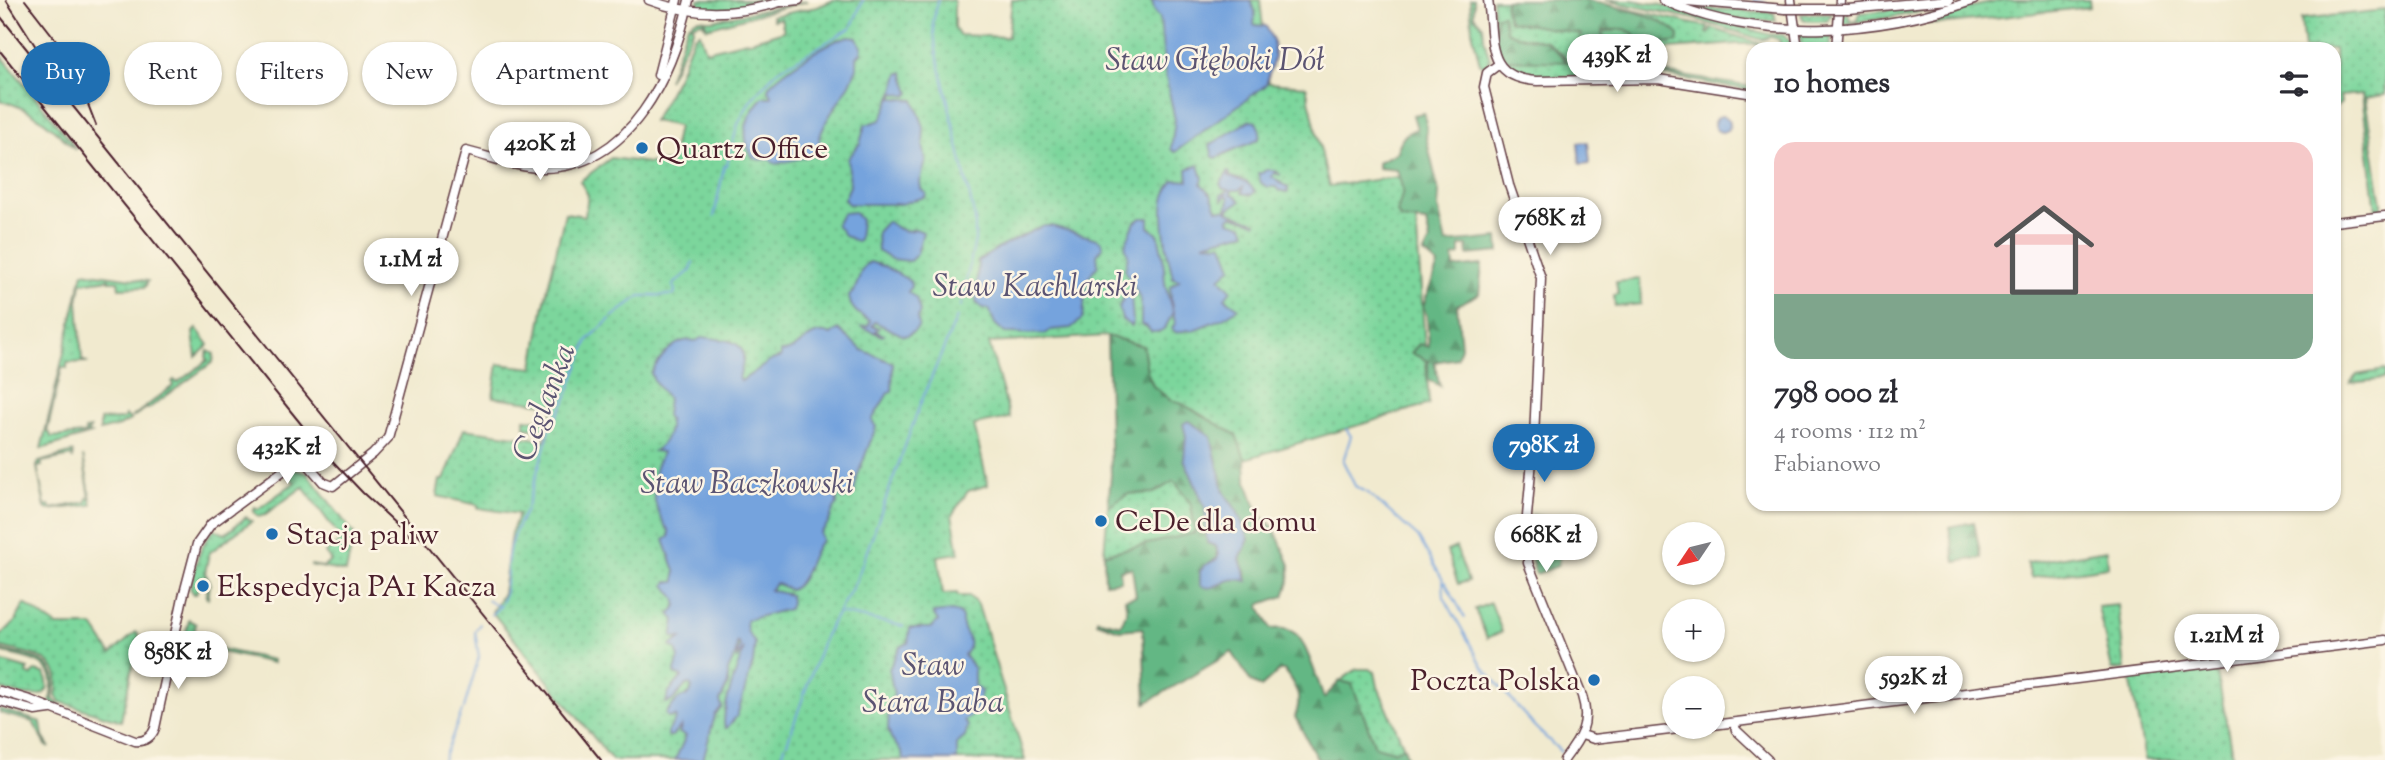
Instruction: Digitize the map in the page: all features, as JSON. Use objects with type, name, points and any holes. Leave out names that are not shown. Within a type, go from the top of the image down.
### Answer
[{"type":"street","points":[[649,0],[677,4],[686,11],[710,13],[733,12],[799,0]]},
{"type":"street","points":[[0,691],[83,719],[134,740],[143,740],[152,735],[197,544],[211,524],[285,469],[301,461],[309,464],[330,487],[336,485],[388,438],[466,151],[527,167],[552,167],[580,162],[601,153],[624,136],[640,117],[668,64],[689,0]]},
{"type":"street","points":[[1488,0],[1492,43],[1499,64],[1512,75],[1533,81],[1658,79],[1746,93]]},
{"type":"street","points":[[1663,0],[1734,23],[1794,29],[1839,28],[1903,19],[1974,0]]},
{"type":"street","points":[[1671,0],[1785,9],[1848,9],[1949,0]]},
{"type":"street","points":[[1791,0],[1797,42]]},
{"type":"street","points":[[1837,42],[1840,0]]},
{"type":"street","points":[[654,92],[677,4]]},
{"type":"street","points":[[1499,64],[1485,76],[1485,92],[1507,177],[1536,261],[1541,284],[1534,438],[1527,516],[1528,563],[1586,712],[1583,732],[1564,760]]},
{"type":"street","points":[[2341,221],[2385,216]]},
{"type":"street","points":[[1725,724],[2385,640]]},
{"type":"street","points":[[0,701],[35,711],[50,709]]},
{"type":"street","points":[[1734,723],[1736,730],[1768,760]]},
{"type":"street","points":[[1583,732],[1594,739],[1662,731]]},
{"type":"green space","points":[[699,0],[776,0],[726,10],[699,8]]},
{"type":"green space","points":[[834,0],[954,0],[954,27],[959,35],[1008,37],[1012,0],[1260,0],[1269,83],[1306,86],[1329,186],[1413,175],[1429,404],[1245,459],[1236,435],[1170,400],[1153,386],[1147,371],[1143,346],[1107,336],[989,343],[1010,418],[974,425],[988,485],[968,491],[952,515],[959,553],[938,556],[943,594],[969,596],[978,605],[1025,760],[612,760],[492,612],[503,593],[511,533],[519,514],[478,508],[478,505],[437,496],[440,480],[444,480],[464,429],[545,440],[548,430],[525,427],[525,419],[550,422],[555,405],[493,397],[498,364],[533,368],[543,309],[565,213],[585,216],[588,195],[580,181],[611,158],[649,163],[671,162],[678,126],[653,121],[677,78],[694,36],[700,33],[706,51],[747,42],[784,31],[781,18],[773,20],[772,16],[817,7]]},
{"type":"green space","points":[[1470,0],[1474,0],[1474,16],[1483,26],[1490,60],[1484,66],[1480,64],[1472,30]]},
{"type":"green space","points":[[1492,0],[1506,0],[1509,21],[1581,34],[1577,61],[1602,32],[1625,29],[1634,34],[1632,43],[1635,48],[1678,42],[1679,35],[1625,9],[1587,0],[1708,27],[1709,34],[1711,28],[1756,42],[1628,52],[1628,76],[1526,77],[1505,63],[1499,55],[1494,36]],"holes":[[[1496,16],[1503,16],[1506,31],[1517,36],[1546,41],[1566,58],[1496,42]]]},
{"type":"green space","points":[[1506,0],[1587,0],[1636,12],[1660,22],[1679,35],[1678,42],[1634,48],[1634,34],[1625,29],[1603,31],[1602,35],[1612,44],[1613,61],[1577,61],[1581,34],[1509,21],[1505,7]]},
{"type":"green space","points":[[1605,0],[1631,0],[1661,5],[1768,34],[1783,35],[1790,42],[1780,42],[1771,37],[1762,40],[1695,19]]},
{"type":"green space","points":[[2003,0],[2089,0],[2090,7],[1938,24],[1928,23],[1926,17]]},
{"type":"green space","points":[[807,1],[707,28],[705,20],[713,20]]},
{"type":"green space","points":[[1955,4],[1899,16],[1843,24],[1843,14],[1848,14],[1850,20],[1856,22],[1859,13]]},
{"type":"green space","points":[[1688,7],[1774,13],[1776,21],[1737,20]]},
{"type":"green space","points":[[2385,10],[2385,95],[2365,98],[2381,210],[2376,211],[2362,94],[2341,96],[2341,42],[2303,42],[2301,19]]},
{"type":"green space","points":[[1801,14],[1832,14],[1827,21],[1808,21],[1803,19]]},
{"type":"green space","points":[[1503,15],[1506,31],[1517,36],[1546,41],[1568,62],[1502,60],[1496,42],[1496,16]]},
{"type":"green space","points":[[697,19],[704,19],[706,27],[702,22],[692,25],[694,28],[668,80],[688,25]]},
{"type":"green space","points":[[1832,32],[1831,42],[1801,42],[1799,33]]},
{"type":"green space","points":[[0,54],[21,80],[21,105],[42,105],[76,150],[32,113],[0,101]]},
{"type":"green space","points":[[1632,73],[1664,73],[1746,86],[1746,90],[1668,76],[1635,76]]},
{"type":"green space","points":[[1424,113],[1446,243],[1498,238],[1499,252],[1468,255],[1467,246],[1460,246],[1460,255],[1453,257],[1454,268],[1482,265],[1479,294],[1457,305],[1461,347],[1457,358],[1434,362],[1440,386],[1428,379],[1428,361],[1411,353],[1419,344],[1429,347],[1427,317],[1423,306],[1438,265],[1424,253],[1430,241],[1426,222],[1401,219],[1397,213],[1403,191],[1397,170],[1378,168],[1378,162],[1396,153],[1403,138],[1417,129],[1413,115]]},
{"type":"green space","points":[[83,272],[148,281],[145,287],[119,288],[118,281],[109,279],[81,283],[78,301],[82,360],[86,362],[67,363],[67,368],[62,367],[47,432],[51,437],[85,434],[85,430],[90,429],[87,433],[91,434],[41,449]]},
{"type":"green space","points":[[1640,279],[1641,304],[1615,307],[1614,295],[1618,294],[1616,282]]},
{"type":"green space","points":[[197,329],[209,345],[196,357],[193,332]]},
{"type":"green space","points":[[1107,336],[1143,346],[1147,371],[1153,386],[1170,400],[1236,435],[1245,459],[1246,479],[1258,513],[1274,528],[1290,565],[1289,582],[1284,596],[1261,604],[1260,607],[1271,629],[1288,630],[1301,640],[1324,698],[1340,681],[1352,684],[1375,746],[1394,751],[1404,747],[1408,760],[1318,760],[1295,717],[1297,692],[1284,670],[1280,670],[1261,687],[1251,682],[1232,652],[1146,703],[1143,628],[1119,630],[1097,622],[1097,619],[1121,625],[1127,611],[1125,599],[1136,596],[1132,568],[1120,570],[1121,581],[1105,583],[1104,554],[1195,533],[1191,504],[1174,481],[1154,493],[1128,494],[1108,507],[1111,475]],"holes":[[[1191,422],[1211,437],[1224,492],[1237,511],[1249,539],[1240,559],[1247,577],[1228,579],[1219,585],[1205,565],[1218,558],[1216,546],[1207,543],[1205,509],[1185,456]]]},
{"type":"green space","points":[[208,351],[214,354],[213,362],[148,409],[131,418],[173,386],[174,380],[177,383],[208,360]]},
{"type":"green space","points":[[2385,370],[2385,379],[2350,383],[2357,375]]},
{"type":"green space","points":[[125,415],[131,420],[100,431],[100,420],[124,419]]},
{"type":"green space","points":[[73,452],[73,460],[72,456],[41,462],[42,466],[37,467],[39,462]]},
{"type":"green space","points":[[83,456],[92,505],[48,510],[45,508],[40,480],[45,506],[49,505],[51,509],[87,502],[90,497]]},
{"type":"green space","points":[[293,469],[307,473],[354,534],[346,572],[310,565],[323,567],[331,561],[325,553],[342,540],[303,487],[264,515],[258,516],[253,511],[255,507],[258,509],[295,482],[290,471]]},
{"type":"green space","points":[[1174,480],[1191,504],[1195,533],[1104,554],[1108,507],[1128,494],[1154,493]]},
{"type":"green space","points":[[1532,515],[1565,520],[1563,546],[1557,566],[1536,574],[1531,557]]},
{"type":"green space","points":[[246,517],[252,521],[209,553],[205,573],[209,583],[205,577],[201,577],[196,594],[190,588],[201,550],[214,529],[225,534]]},
{"type":"green space","points":[[1974,522],[1981,558],[1955,562],[1949,527]]},
{"type":"green space","points":[[1456,547],[1468,581],[1458,584],[1447,551]]},
{"type":"green space","points":[[2107,550],[2108,567],[2031,578],[2027,563]]},
{"type":"green space","points":[[1491,603],[1502,632],[1487,638],[1475,609]]},
{"type":"green space","points":[[25,604],[57,626],[93,626],[111,654],[136,632],[139,635],[121,721],[60,702],[56,696],[56,673],[47,661],[32,654],[0,647],[0,636],[14,623]]},
{"type":"green space","points":[[2118,605],[2125,669],[2112,670],[2098,607]]},
{"type":"green space","points":[[189,620],[196,624],[192,643],[273,660],[273,663],[183,644]]},
{"type":"green space","points":[[0,650],[31,657],[51,669],[55,681],[53,699],[64,710],[51,705],[52,682],[46,668],[32,660]]},
{"type":"green space","points":[[0,661],[28,669],[27,674],[32,675],[35,671],[44,673],[48,684],[46,691],[34,696],[0,689]]},
{"type":"green space","points":[[2216,666],[2233,760],[2145,760],[2130,677]]},
{"type":"green space","points":[[1357,669],[1375,672],[1378,687],[1404,747],[1394,751],[1375,746],[1352,684],[1340,681]]},
{"type":"green space","points":[[0,709],[41,722],[43,737],[50,748],[33,722],[0,713]]},
{"type":"water","name":"Staw Głęboki Dół","points":[[1152,0],[1250,0],[1255,11],[1254,25],[1266,26],[1273,41],[1274,58],[1266,85],[1175,152],[1171,149],[1175,120],[1165,73],[1160,18],[1154,10]]},
{"type":"water","points":[[850,36],[856,37],[862,47],[857,57],[857,68],[827,120],[819,138],[821,150],[818,154],[776,164],[769,159],[753,158],[746,142],[746,126],[752,111],[763,97],[772,97],[769,86],[807,56]]},
{"type":"water","points":[[903,72],[910,93],[907,96],[895,93],[893,98],[914,100],[924,127],[926,161],[920,182],[921,189],[926,193],[925,197],[901,204],[848,204],[844,199],[850,186],[848,159],[860,143],[865,125],[881,120],[899,74]]},
{"type":"water","points":[[1719,116],[1725,116],[1730,124],[1728,130],[1719,132],[1714,127],[1714,121]]},
{"type":"water","points":[[1250,120],[1255,121],[1259,128],[1257,140],[1213,157],[1210,145]]},
{"type":"water","points":[[1588,142],[1590,163],[1580,164],[1578,143]]},
{"type":"water","points":[[1199,165],[1203,179],[1201,184],[1211,194],[1217,209],[1227,210],[1229,199],[1226,194],[1223,200],[1221,195],[1229,190],[1223,189],[1220,184],[1228,172],[1229,176],[1246,182],[1256,191],[1251,195],[1242,193],[1243,187],[1232,190],[1231,194],[1241,201],[1228,212],[1257,223],[1233,216],[1229,221],[1243,225],[1246,232],[1203,243],[1223,244],[1232,267],[1220,278],[1231,290],[1225,298],[1239,308],[1223,318],[1191,331],[1177,333],[1172,329],[1175,323],[1173,312],[1163,329],[1151,332],[1141,325],[1141,300],[1125,270],[1128,255],[1125,245],[1135,222],[1141,218],[1149,218],[1149,227],[1158,234],[1165,284],[1172,310],[1170,287],[1179,280],[1173,278],[1169,260],[1163,204],[1173,181],[1188,181],[1187,169]]},
{"type":"water","points":[[1273,170],[1281,175],[1274,173],[1272,177],[1288,187],[1288,192],[1261,183],[1258,173]]},
{"type":"water","points":[[854,212],[861,220],[857,242],[844,235],[836,224],[843,213]]},
{"type":"water","points":[[887,221],[904,231],[916,229],[923,232],[917,254],[910,261],[891,259],[878,251],[877,232]]},
{"type":"water","name":"Staw Kachlarski","points":[[1042,226],[1052,226],[1102,242],[1103,247],[1097,254],[1098,266],[1087,283],[1083,318],[1071,328],[1051,330],[1044,334],[1005,333],[995,324],[989,309],[982,308],[976,302],[978,261]]},
{"type":"water","points":[[870,262],[886,267],[910,281],[908,292],[916,298],[920,312],[917,319],[919,324],[911,333],[904,336],[875,322],[872,326],[879,328],[875,331],[884,335],[862,327],[868,326],[870,321],[853,308],[849,296],[862,269]]},
{"type":"water","points":[[1126,293],[1131,295],[1131,326],[1122,320],[1119,307]]},
{"type":"water","name":"Staw Baczkowski","points":[[838,329],[862,350],[893,363],[892,392],[888,393],[872,420],[876,427],[857,477],[854,493],[843,499],[836,490],[837,505],[820,533],[822,540],[796,587],[790,590],[776,583],[770,590],[790,595],[789,609],[746,620],[747,631],[755,643],[753,663],[737,716],[725,728],[727,700],[744,648],[736,660],[740,645],[737,642],[736,653],[728,671],[728,684],[720,701],[722,707],[715,715],[703,760],[675,760],[686,736],[679,733],[682,725],[672,736],[668,736],[676,718],[669,718],[665,714],[678,699],[690,694],[692,688],[689,684],[686,685],[672,701],[666,703],[668,693],[682,677],[674,674],[679,658],[676,649],[670,646],[681,638],[672,637],[675,620],[670,614],[677,606],[675,598],[665,585],[667,582],[675,582],[675,571],[664,540],[669,537],[669,531],[657,509],[653,484],[662,452],[654,451],[665,440],[669,430],[666,415],[668,399],[651,373],[675,345],[706,337],[727,340],[739,346],[743,356],[739,378],[741,381],[781,357],[781,352],[793,348],[810,336],[823,333],[831,335]]},
{"type":"water","points":[[1188,421],[1211,437],[1224,492],[1237,511],[1249,539],[1240,559],[1247,581],[1231,580],[1211,587],[1200,585],[1200,571],[1217,559],[1219,554],[1216,546],[1207,543],[1205,507],[1184,459],[1186,436],[1183,424]]},
{"type":"water","name":"Staw Stara Baba","points":[[933,613],[959,613],[962,618],[969,640],[964,655],[974,669],[974,686],[981,691],[977,711],[964,721],[968,726],[965,737],[957,744],[957,760],[903,760],[902,753],[888,729],[889,705],[894,695],[889,669],[900,647],[908,643],[910,628],[931,628],[938,621]]},
{"type":"waterway","name":"Ceglanka","points":[[714,217],[724,167],[738,124],[750,101],[777,71],[851,28],[863,0]]},
{"type":"waterway","points":[[938,0],[933,22],[936,50],[975,219],[975,240],[961,306]]},
{"type":"waterway","points":[[1753,0],[1765,3]]},
{"type":"waterway","name":"Ceglanka","points":[[612,317],[640,296],[674,295],[673,285],[691,270],[693,262]]},
{"type":"waterway","points":[[787,743],[825,635],[856,581],[921,402],[957,317]]},
{"type":"waterway","name":"Ceglanka","points":[[527,507],[550,429],[565,401],[588,340],[610,319]]},
{"type":"waterway","points":[[1346,429],[1351,436],[1343,461],[1355,486],[1368,493],[1418,537],[1443,580],[1444,597],[1483,667],[1534,726],[1561,752]]},
{"type":"waterway","name":"Ceglanka","points":[[502,602],[511,544],[526,510]]},
{"type":"waterway","points":[[1445,582],[1465,618]]},
{"type":"waterway","points":[[487,600],[500,607]]},
{"type":"waterway","name":"Ceglanka","points":[[491,615],[501,605]]},
{"type":"waterway","points":[[839,613],[903,626]]},
{"type":"waterway","name":"Ceglanka","points":[[464,708],[479,657],[475,631],[480,624]]},
{"type":"waterway","name":"Ceglanka","points":[[443,760],[462,711]]},
{"type":"waterway","points":[[781,760],[785,746]]},
{"type":"railway","points":[[6,0],[33,42]]},
{"type":"railway","points":[[25,0],[70,58],[96,125]]},
{"type":"railway","points":[[0,16],[601,760]]},
{"type":"railway","points":[[0,51],[322,450],[411,537]]},
{"type":"place","name":"Quartz Office","points":[[642,148]]},
{"type":"place","name":"CeDe dla domu","points":[[1101,521]]},
{"type":"place","name":"Stacja paliw","points":[[272,534]]},
{"type":"place","name":"Ekspedycja PA1 Kacza","points":[[203,586]]},
{"type":"place","name":"Poczta Polska","points":[[1594,680]]}]
